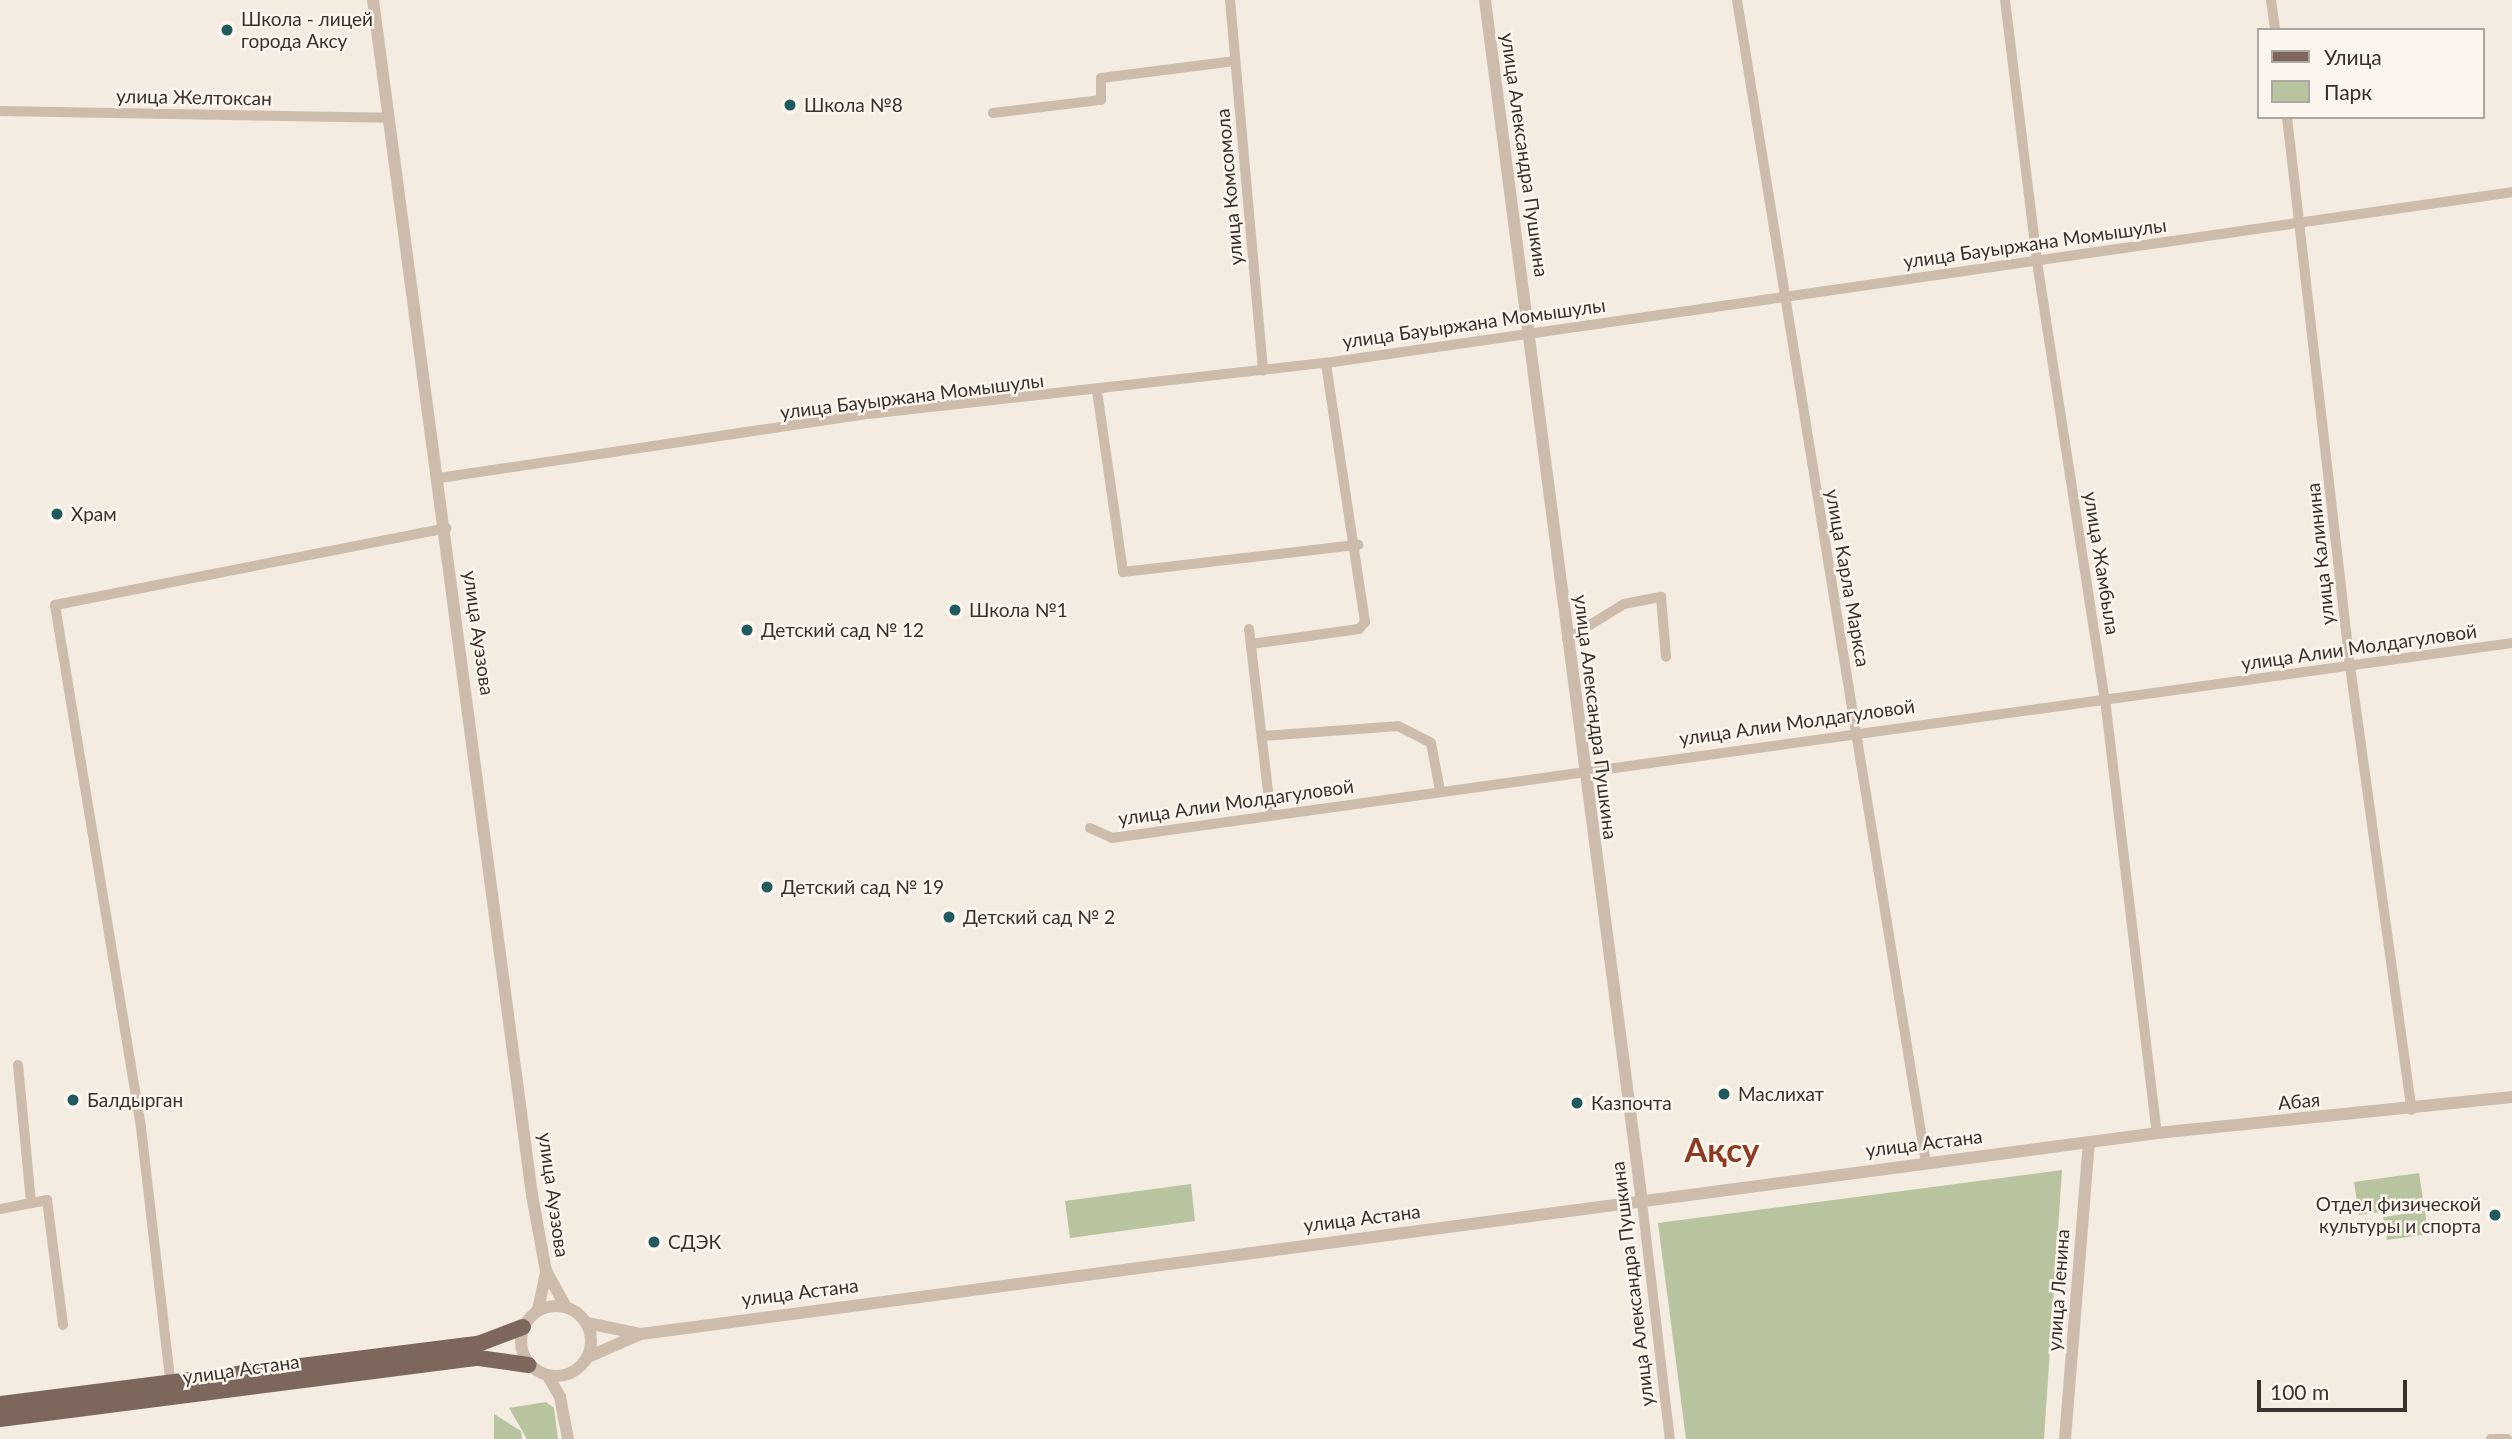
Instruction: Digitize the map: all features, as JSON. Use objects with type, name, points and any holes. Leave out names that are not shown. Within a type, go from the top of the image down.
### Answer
[{"type":"main road","name":"улица Астана","points":[[0,1419],[478,1344],[523,1327]]},
{"type":"main road","name":"улица Астана","points":[[0,1404],[171,1391],[479,1358],[529,1365]]},
{"type":"street","name":"улица Ауэзова","points":[[373,0],[546,1271]]},
{"type":"street","name":"улица Комсомола","points":[[1230,0],[1262,371]]},
{"type":"street","name":"улица Александра Пушкина","points":[[1485,0],[1582,770],[1642,1202],[1670,1439]]},
{"type":"street","name":"улица Карла Маркса","points":[[1737,0],[1781,294],[1857,731],[1926,1163]]},
{"type":"street","name":"улица Жамбыла","points":[[2005,0],[2037,262],[2105,699],[2157,1133]]},
{"type":"street","points":[[2271,0],[2275,28]]},
{"type":"street","points":[[993,113],[1101,100],[1101,78],[1235,61]]},
{"type":"street","name":"улица Желтоксан","points":[[0,111],[388,118]]},
{"type":"street","name":"улица Калинина","points":[[2287,119],[2350,666],[2412,1110]]},
{"type":"street","name":"улица Бауыржана Момышулы","points":[[439,478],[868,414],[1097,391],[1326,363],[1781,294],[2037,262],[2512,192]]},
{"type":"street","points":[[1251,644],[1359,629],[1364,622],[1358,545],[1326,363]]},
{"type":"street","points":[[1097,391],[1123,572],[1358,545]]},
{"type":"street","points":[[171,1391],[141,1127],[55,605],[446,528]]},
{"type":"street","points":[[1567,639],[1624,604],[1661,597],[1666,657]]},
{"type":"street","points":[[1249,629],[1271,815]]},
{"type":"street","name":"улица Алии Молдагуловой","points":[[1090,828],[1112,838],[1857,731],[2512,643]]},
{"type":"street","points":[[1263,736],[1398,726],[1431,743],[1440,790]]},
{"type":"street","points":[[18,1065],[31,1203]]},
{"type":"street","name":"Абая","points":[[2089,1143],[2157,1133],[2412,1110],[2512,1097]]},
{"type":"street","name":"улица Астана","points":[[640,1334],[2089,1143]]},
{"type":"street","name":"улица Ленина","points":[[2065,1439],[2089,1143]]},
{"type":"street","points":[[0,1209],[47,1200],[63,1325]]},
{"type":"street","points":[[546,1271],[566,1307],[587,1323],[640,1334]]},
{"type":"street","points":[[546,1271],[538,1310],[523,1327],[521,1347],[529,1365],[548,1376],[560,1397],[568,1439]]},
{"type":"street","points":[[538,1310],[566,1307]]},
{"type":"street","points":[[587,1323],[589,1357]]},
{"type":"street","points":[[560,1397],[575,1372],[589,1357],[640,1334]]},
{"type":"street","points":[[548,1376],[575,1372]]},
{"type":"street","points":[[2491,1439],[2507,1439]]},
{"type":"green space","points":[[2062,1170],[2044,1439],[1686,1439],[1658,1223]]},
{"type":"green space","points":[[2419,1173],[2424,1206],[2359,1215],[2354,1182]]},
{"type":"green space","points":[[1191,1184],[1195,1221],[1070,1238],[1065,1201]]},
{"type":"green space","points":[[2425,1211],[2428,1234],[2387,1240],[2383,1217]]},
{"type":"green space","points":[[546,1402],[554,1408],[558,1439],[527,1439],[509,1408]]},
{"type":"green space","points":[[494,1414],[521,1431],[522,1439],[494,1439]]},
{"type":"place","name":"Школа - лицей города Аксу","points":[[227,30]]},
{"type":"place","name":"Школа №8","points":[[790,105]]},
{"type":"place","name":"Храм","points":[[57,514]]},
{"type":"place","name":"Школа №1","points":[[955,610]]},
{"type":"place","name":"Детский сад № 12","points":[[747,630]]},
{"type":"place","name":"Детский сад № 19","points":[[767,887]]},
{"type":"place","name":"Детский сад № 2","points":[[949,917]]},
{"type":"place","name":"Маслихат","points":[[1724,1094]]},
{"type":"place","name":"Балдырган","points":[[73,1100]]},
{"type":"place","name":"Казпочта","points":[[1577,1103]]},
{"type":"place","name":"Отдел физической культуры и спорта","points":[[2495,1215]]},
{"type":"place","name":"СДЭК","points":[[654,1242]]},
{"type":"district","name":"Ақсу","points":[[1722,1150]]}]
